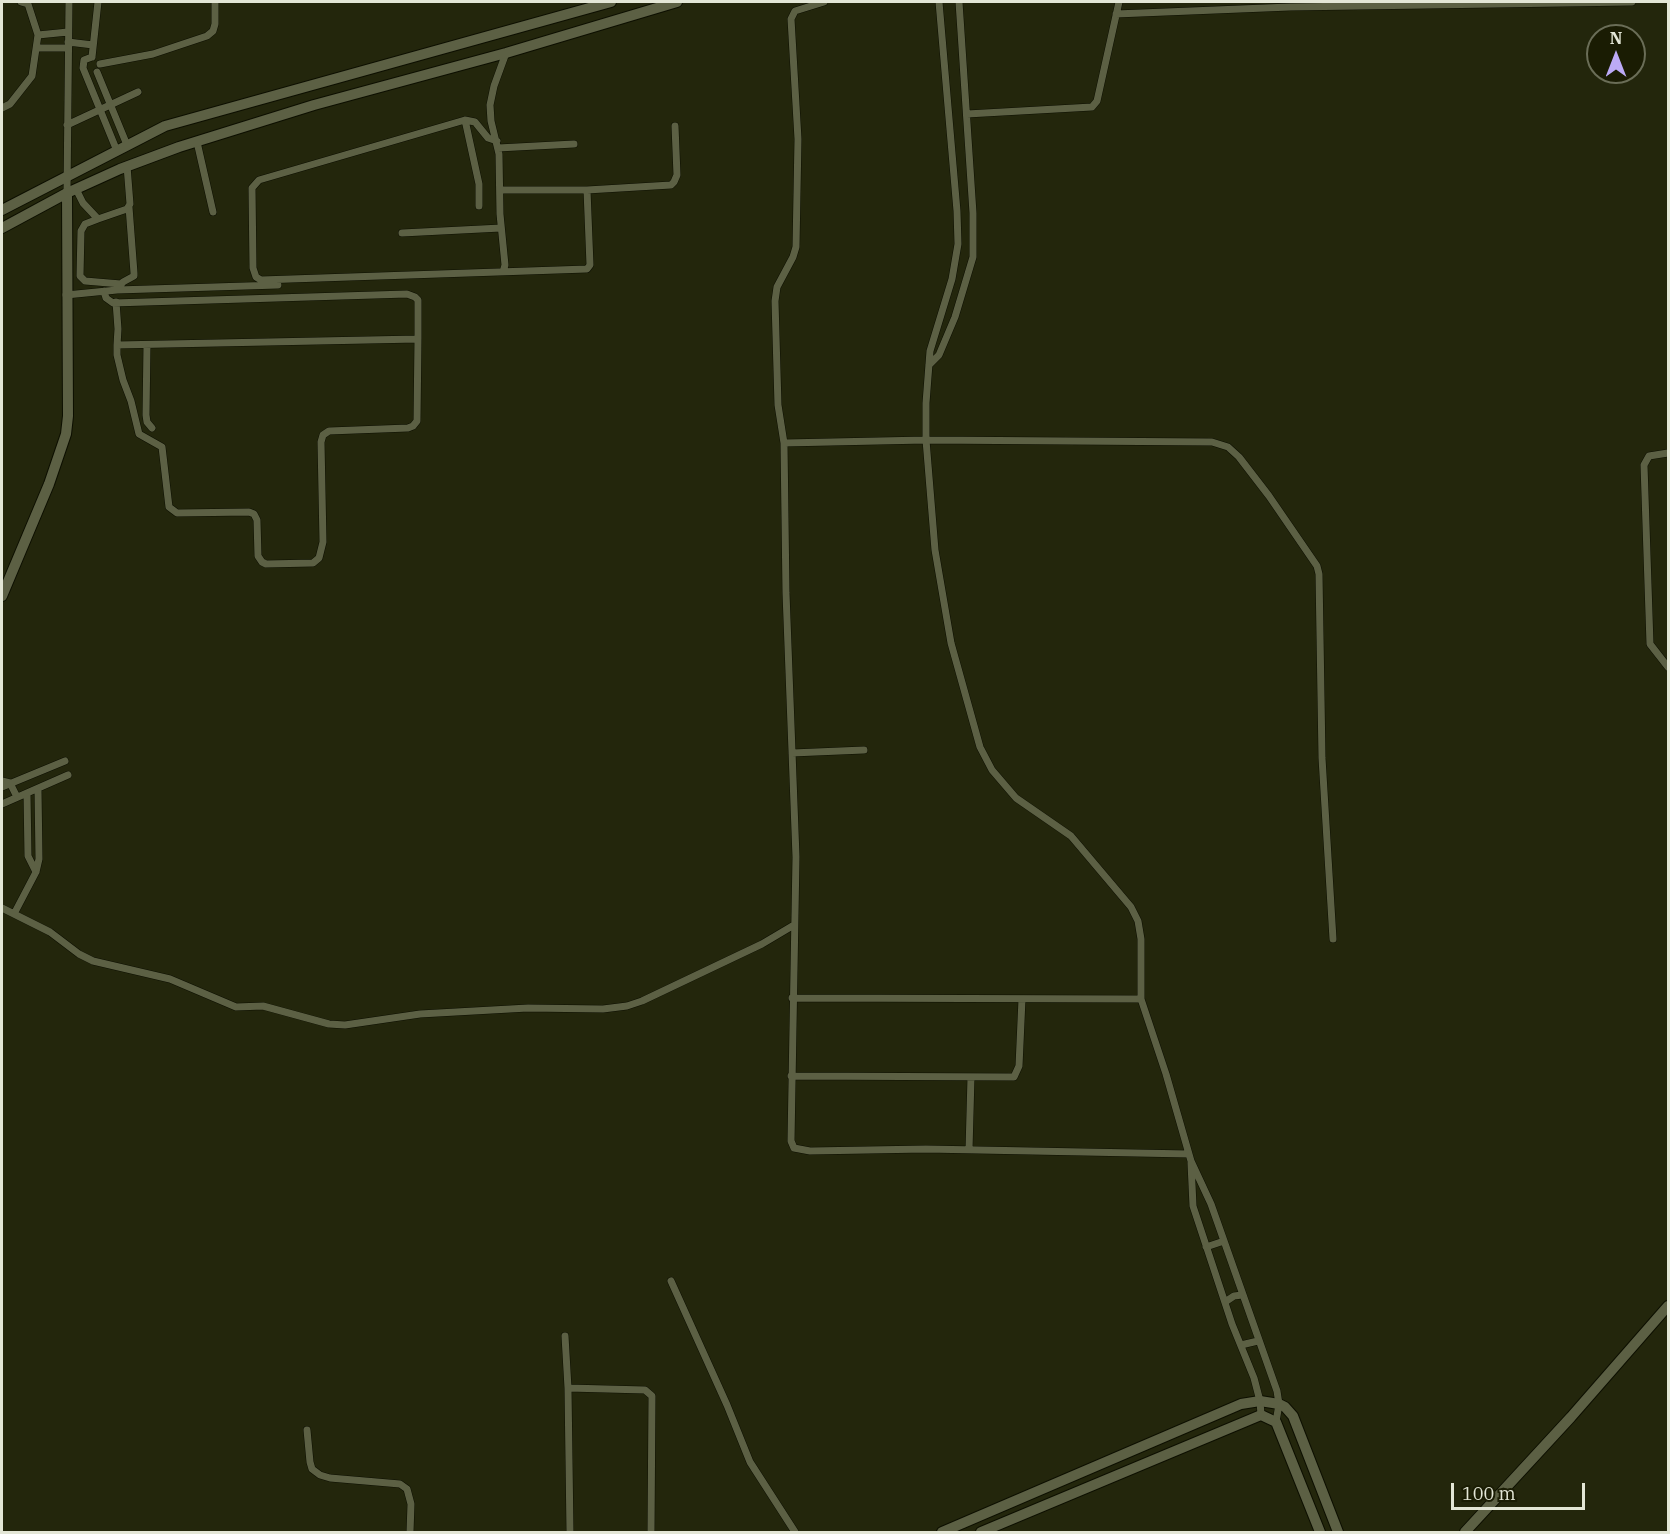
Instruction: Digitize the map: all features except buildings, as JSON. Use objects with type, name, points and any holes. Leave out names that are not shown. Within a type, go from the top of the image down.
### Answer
[{"type":"street","points":[[2,108],[10,104],[32,76],[38,35],[28,4],[21,2]]},
{"type":"street","points":[[2,596],[49,484],[66,434],[66,295],[71,191],[67,175],[69,2]]},
{"type":"street","points":[[92,57],[98,2]]},
{"type":"street","points":[[100,64],[153,54],[207,36],[213,31],[215,24],[215,2]]},
{"type":"street","points":[[2,210],[165,126],[611,2]]},
{"type":"street","points":[[2,228],[71,191],[127,166],[196,142],[314,105],[506,53],[677,2]]},
{"type":"street","points":[[824,2],[795,11],[791,19],[798,139],[796,247],[777,287],[775,310],[778,405],[784,443],[786,593],[796,857],[791,1141],[794,1148],[810,1151],[969,1150],[1190,1157]]},
{"type":"street","points":[[939,2],[958,244],[952,279],[932,344],[926,403],[926,440],[936,550],[951,643],[980,747],[992,770],[1016,798],[1071,836],[1131,907],[1138,921],[1141,939],[1141,999],[1190,1157],[1208,1195],[1277,1391],[1279,1404],[1276,1422],[1320,1533]]},
{"type":"street","points":[[929,365],[939,355],[955,317],[973,257],[973,213],[959,2]]},
{"type":"street","points":[[967,114],[1092,107],[1097,101],[1119,2]]},
{"type":"street","points":[[1116,14],[1302,6],[1632,2]]},
{"type":"street","points":[[38,35],[68,32]]},
{"type":"street","points":[[37,48],[93,45]]},
{"type":"street","points":[[503,272],[505,265],[497,145],[490,105],[506,53]]},
{"type":"street","points":[[100,64],[92,57],[86,58],[83,63],[100,109],[122,148]]},
{"type":"street","points":[[100,64],[97,72],[110,105],[122,148]]},
{"type":"street","points":[[86,72],[92,74],[97,72]]},
{"type":"street","points":[[67,124],[138,92]]},
{"type":"street","points":[[465,120],[478,184],[478,206]]},
{"type":"street","points":[[574,144],[497,145],[475,122],[465,120],[255,182],[252,188],[255,274],[261,280],[588,268],[587,190]]},
{"type":"street","points":[[500,190],[587,190],[671,185],[677,175],[675,126]]},
{"type":"street","points":[[196,142],[213,212]]},
{"type":"street","points":[[121,288],[134,273],[127,166]]},
{"type":"street","points":[[71,191],[98,219]]},
{"type":"street","points":[[121,288],[85,281],[80,276],[81,231],[85,224],[129,207]]},
{"type":"street","points":[[402,233],[501,228]]},
{"type":"street","points":[[66,295],[121,288],[278,285]]},
{"type":"street","points":[[116,302],[123,298],[121,288]]},
{"type":"street","points":[[104,291],[110,302],[408,294],[418,300],[416,424],[408,428],[329,431],[323,435],[321,442],[323,542],[317,561],[270,565],[262,562],[258,556],[257,519],[249,512],[177,513],[169,507],[162,447],[139,434],[119,365],[116,302]]},
{"type":"street","points":[[117,345],[418,339]]},
{"type":"street","points":[[147,345],[146,416],[152,428]]},
{"type":"street","points":[[784,443],[926,440],[1212,441],[1228,447],[1239,457],[1269,496],[1317,566],[1319,574],[1322,758],[1333,939]]},
{"type":"street","points":[[1667,664],[1650,644],[1644,465],[1649,456],[1668,453]]},
{"type":"street","points":[[792,753],[864,750]]},
{"type":"street","points":[[2,787],[65,761]]},
{"type":"street","points":[[2,804],[68,776]]},
{"type":"street","points":[[2,781],[10,783],[17,797]]},
{"type":"street","points":[[14,914],[36,872],[39,859],[38,789]]},
{"type":"street","points":[[27,793],[28,856],[36,872]]},
{"type":"street","points":[[2,908],[50,932],[79,954],[93,961],[170,979],[236,1007],[263,1006],[329,1024],[345,1025],[420,1014],[528,1008],[603,1009],[627,1006],[778,937],[794,925]]},
{"type":"street","points":[[792,998],[1141,999]]},
{"type":"street","points":[[791,1076],[1014,1077],[1018,1072],[1022,999]]},
{"type":"street","points":[[969,1150],[970,1077]]},
{"type":"street","points":[[1190,1157],[1193,1206],[1225,1302],[1254,1378],[1261,1414]]},
{"type":"street","points":[[1206,1247],[1224,1241]]},
{"type":"street","points":[[671,1281],[750,1462],[795,1533]]},
{"type":"street","points":[[1225,1302],[1234,1296],[1242,1295]]},
{"type":"street","points":[[1465,1533],[1668,1306]]},
{"type":"street","points":[[565,1336],[570,1533]]},
{"type":"street","points":[[1241,1345],[1258,1341]]},
{"type":"street","points":[[568,1388],[645,1390],[652,1396],[651,1533]]},
{"type":"street","points":[[942,1533],[1241,1404],[1260,1401],[1279,1404],[1293,1416],[1338,1533]]},
{"type":"street","points":[[1261,1414],[1276,1422]]},
{"type":"street","points":[[981,1533],[1261,1414]]},
{"type":"street","points":[[307,1430],[312,1469],[320,1475],[330,1478],[400,1484],[407,1489],[411,1504],[410,1533]]}]
